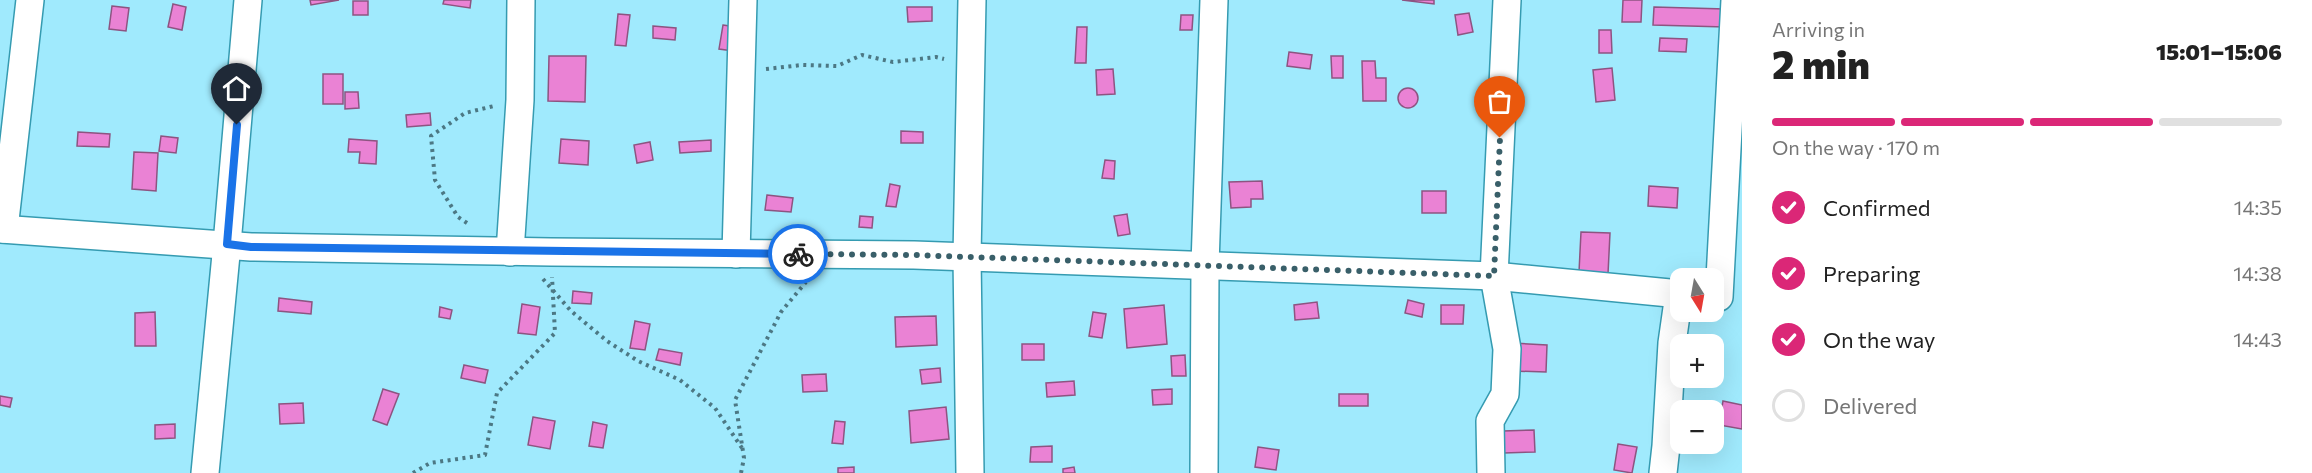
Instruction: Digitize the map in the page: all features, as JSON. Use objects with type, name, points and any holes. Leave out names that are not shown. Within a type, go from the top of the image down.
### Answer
[{"type":"street","points":[[30,0],[2,229],[251,247],[967,257],[1494,276],[1670,293]]},
{"type":"street","points":[[205,473],[248,0]]},
{"type":"street","points":[[510,252],[520,100],[521,0]]},
{"type":"street","points":[[736,254],[743,0]]},
{"type":"street","points":[[970,473],[967,257],[972,0]]},
{"type":"street","points":[[1204,473],[1205,266],[1214,0]]},
{"type":"street","points":[[1491,473],[1490,421],[1505,394],[1506,349],[1494,276],[1507,0]]},
{"type":"street","points":[[1724,298],[1737,16]]},
{"type":"street","points":[[1663,473],[1675,322]]},
{"type":"path","points":[[741,73],[802,65],[837,66],[862,55],[892,62],[936,57],[970,67]]},
{"type":"path","points":[[413,473],[430,463],[485,455],[497,393],[555,333],[551,252]]},
{"type":"path","points":[[741,473],[744,458],[735,400],[781,312],[828,254]]},
{"type":"building","points":[[310,0],[339,0],[311,5]]},
{"type":"building","points":[[444,0],[471,0],[470,8],[443,4]]},
{"type":"building","points":[[1402,0],[1434,0],[1434,4]]},
{"type":"building","points":[[1623,0],[1642,0],[1641,22],[1622,22]]},
{"type":"building","points":[[353,1],[368,1],[368,15],[353,15]]},
{"type":"building","points":[[173,4],[186,7],[182,30],[168,27]]},
{"type":"building","points":[[112,6],[129,8],[126,31],[109,29]]},
{"type":"building","points":[[907,7],[932,7],[932,21],[908,22]]},
{"type":"building","points":[[1654,7],[1725,9],[1725,27],[1653,25]]},
{"type":"building","points":[[1469,13],[1473,32],[1458,35],[1455,15]]},
{"type":"building","points":[[618,14],[630,15],[626,46],[615,45]]},
{"type":"building","points":[[1181,15],[1193,15],[1192,30],[1180,30]]},
{"type":"building","points":[[723,25],[736,27],[733,51],[719,49]]},
{"type":"building","points":[[653,26],[676,28],[675,40],[653,38]]},
{"type":"building","points":[[1077,27],[1087,27],[1086,63],[1075,63]]},
{"type":"building","points":[[1599,30],[1611,30],[1612,53],[1599,53]]},
{"type":"building","points":[[1660,38],[1687,39],[1686,52],[1659,51]]},
{"type":"building","points":[[1289,52],[1312,55],[1310,69],[1287,66]]},
{"type":"building","points":[[549,56],[586,56],[585,102],[548,101]]},
{"type":"building","points":[[1331,56],[1343,56],[1343,78],[1332,78]]},
{"type":"building","points":[[1362,61],[1375,61],[1376,78],[1386,78],[1386,101],[1363,101]]},
{"type":"building","points":[[1612,68],[1615,100],[1596,102],[1593,70]]},
{"type":"building","points":[[1113,69],[1115,94],[1097,95],[1096,70]]},
{"type":"building","points":[[323,74],[343,74],[343,104],[323,104]]},
{"type":"building","points":[[1408,88],[1415,91],[1418,98],[1415,105],[1408,108],[1401,105],[1398,98],[1401,91]]},
{"type":"building","points":[[345,92],[358,92],[359,108],[345,109]]},
{"type":"building","points":[[430,113],[431,125],[407,127],[406,115]]},
{"type":"building","points":[[901,131],[923,132],[923,143],[901,143]]},
{"type":"building","points":[[78,132],[110,134],[109,147],[77,146]]},
{"type":"building","points":[[161,136],[178,138],[176,153],[159,151]]},
{"type":"building","points":[[349,139],[377,141],[376,164],[359,163],[360,152],[348,152]]},
{"type":"building","points":[[561,139],[589,141],[588,165],[559,163]]},
{"type":"building","points":[[711,140],[711,151],[680,153],[679,142]]},
{"type":"building","points":[[650,142],[653,160],[637,163],[634,145]]},
{"type":"building","points":[[134,152],[158,153],[156,191],[132,189]]},
{"type":"building","points":[[1105,160],[1115,161],[1114,179],[1102,178]]},
{"type":"building","points":[[1262,181],[1263,199],[1251,199],[1251,207],[1231,208],[1229,182]]},
{"type":"building","points":[[890,184],[900,186],[896,207],[886,206]]},
{"type":"building","points":[[1649,186],[1678,188],[1677,208],[1648,206]]},
{"type":"building","points":[[1422,191],[1446,191],[1446,213],[1422,213]]},
{"type":"building","points":[[767,195],[793,198],[791,212],[765,210]]},
{"type":"building","points":[[1127,214],[1130,234],[1118,236],[1114,216]]},
{"type":"building","points":[[860,216],[873,217],[872,228],[859,227]]},
{"type":"building","points":[[1581,232],[1610,233],[1608,274],[1579,272]]},
{"type":"building","points":[[573,291],[592,293],[591,304],[572,303]]},
{"type":"building","points":[[279,298],[312,302],[311,314],[278,311]]},
{"type":"building","points":[[1408,300],[1424,304],[1422,317],[1405,313]]},
{"type":"building","points":[[1317,302],[1319,318],[1295,320],[1294,305]]},
{"type":"building","points":[[522,304],[540,307],[536,335],[518,333]]},
{"type":"building","points":[[1164,305],[1167,344],[1127,348],[1124,309]]},
{"type":"building","points":[[1441,305],[1464,305],[1463,324],[1441,324]]},
{"type":"building","points":[[440,307],[452,310],[450,319],[439,317]]},
{"type":"building","points":[[155,312],[156,346],[135,346],[135,313]]},
{"type":"building","points":[[1093,312],[1106,314],[1102,338],[1089,336]]},
{"type":"building","points":[[936,316],[937,345],[896,347],[895,317]]},
{"type":"building","points":[[635,321],[650,324],[645,350],[630,348]]},
{"type":"building","points":[[1513,343],[1547,345],[1546,372],[1512,371]]},
{"type":"building","points":[[1022,344],[1044,344],[1044,360],[1022,360]]},
{"type":"building","points":[[659,349],[682,353],[680,365],[656,360]]},
{"type":"building","points":[[1185,355],[1186,376],[1172,376],[1171,356]]},
{"type":"building","points":[[464,365],[488,370],[485,383],[461,378]]},
{"type":"building","points":[[940,368],[941,382],[922,384],[920,370]]},
{"type":"building","points":[[826,374],[827,391],[803,392],[802,375]]},
{"type":"building","points":[[1074,381],[1075,395],[1047,397],[1046,383]]},
{"type":"building","points":[[383,389],[399,394],[387,425],[373,420]]},
{"type":"building","points":[[1172,389],[1172,404],[1153,405],[1152,390]]},
{"type":"building","points":[[1339,394],[1368,394],[1368,406],[1339,406]]},
{"type":"building","points":[[0,396],[12,398],[10,407],[0,405]]},
{"type":"building","points":[[1724,401],[1742,405],[1742,429],[1724,426]]},
{"type":"building","points":[[303,403],[304,423],[280,424],[279,404]]},
{"type":"building","points":[[946,407],[949,439],[911,443],[909,411]]},
{"type":"building","points":[[533,417],[555,421],[550,449],[528,445]]},
{"type":"building","points":[[835,421],[845,422],[843,444],[832,443]]},
{"type":"building","points":[[593,422],[607,425],[603,448],[589,446]]},
{"type":"building","points":[[175,424],[175,438],[155,439],[155,425]]},
{"type":"building","points":[[1534,430],[1535,452],[1504,453],[1503,431]]},
{"type":"building","points":[[1618,444],[1637,447],[1632,473],[1614,470]]},
{"type":"building","points":[[1052,446],[1052,462],[1030,462],[1031,447]]},
{"type":"building","points":[[1258,447],[1279,450],[1276,470],[1255,467]]},
{"type":"building","points":[[854,467],[854,473],[838,473],[838,468]]},
{"type":"building","points":[[1074,467],[1075,473],[1063,473],[1063,469]]},
{"type":"way so far","points":[[798,254],[914,255],[1494,276],[1500,138]]},
{"type":"route","points":[[237,125],[227,244],[251,247],[510,252],[798,254]]}]
